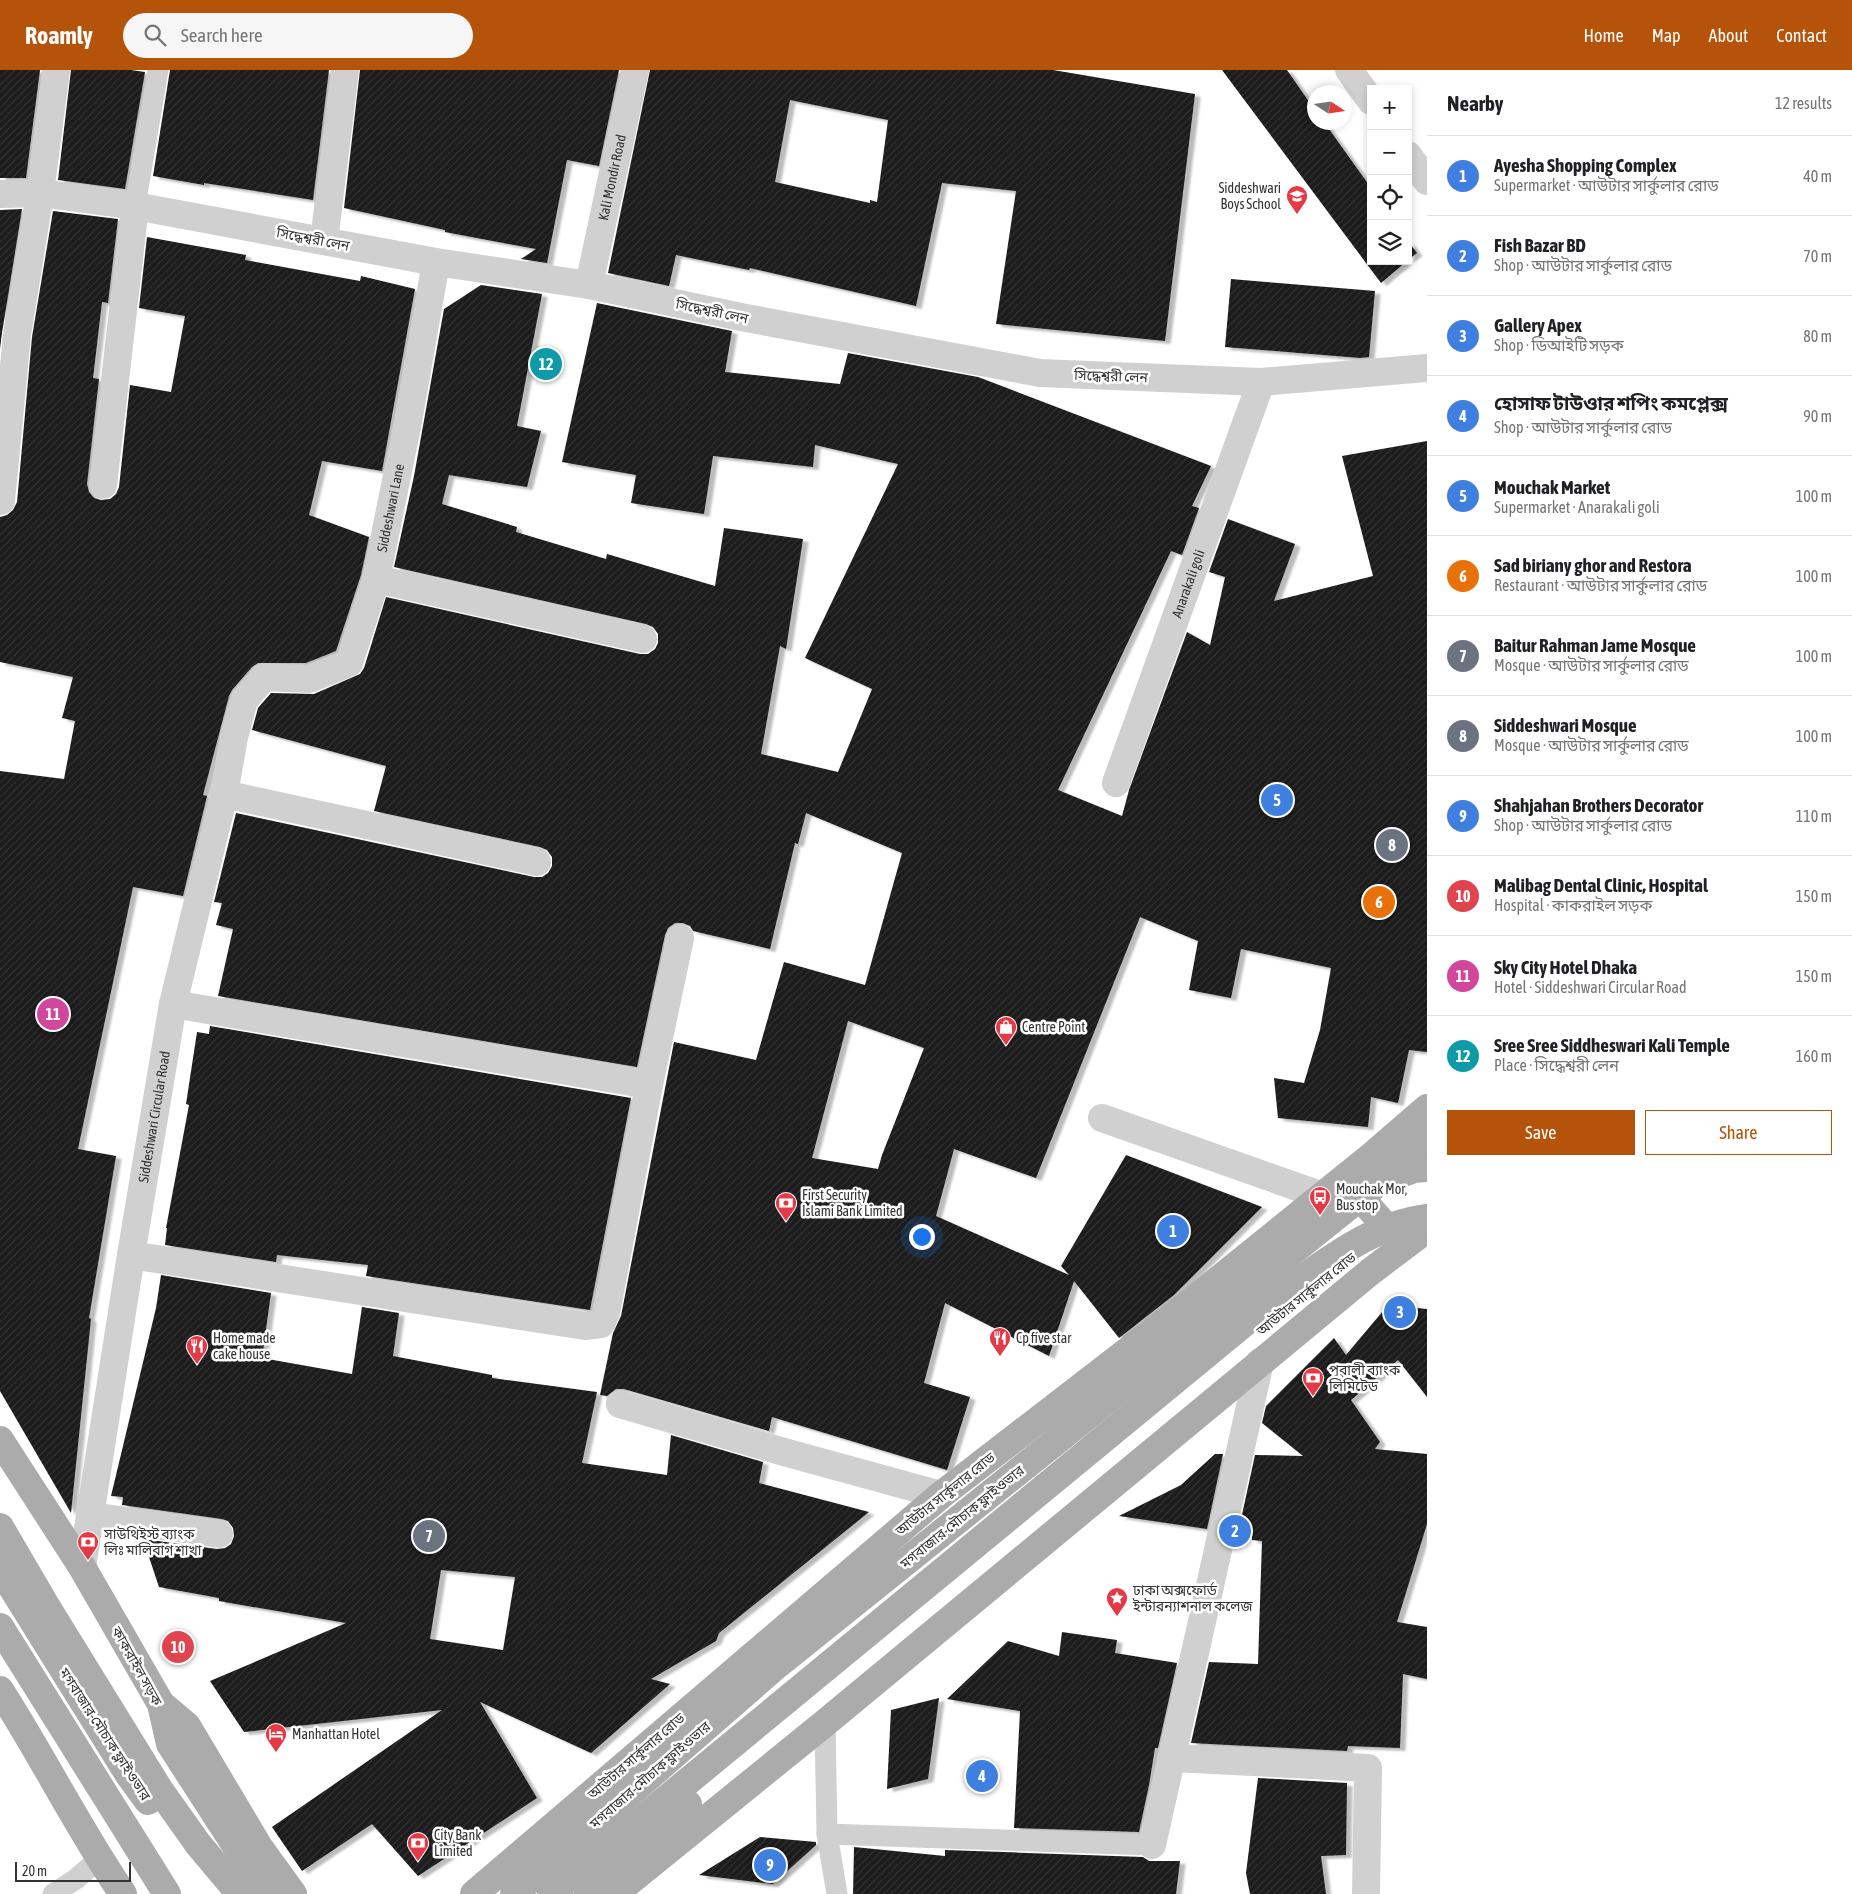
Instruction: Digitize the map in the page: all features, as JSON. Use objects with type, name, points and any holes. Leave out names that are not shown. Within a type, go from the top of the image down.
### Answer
[{"type":"main road","name":"আউটার সার্কুলার রোড","points":[[1374,1170],[1427,1108]]},
{"type":"main road","name":"আউটার সার্কুলার রোড","points":[[474,1894],[941,1495],[1187,1305],[1344,1178],[1374,1170],[1427,1141]]},
{"type":"main road","name":"মগবাজার-মৌচাক ফ্লাইওভার","points":[[514,1894],[778,1665],[1374,1170],[1414,1170],[1427,1168]]},
{"type":"main road","points":[[1344,1178],[1415,1249],[1427,1229]]},
{"type":"main road","name":"আউটার সার্কুলার রোড","points":[[588,1894],[823,1683],[1427,1196]]},
{"type":"main road","name":"মগবাজার-মৌচাক ফ্লাইওভার","points":[[551,1894],[1265,1306],[1329,1259],[1369,1236],[1427,1218]]},
{"type":"main road","name":"আউটার সার্কুলার রোড","points":[[614,1894],[825,1723],[1370,1272],[1415,1249]]},
{"type":"main road","name":"কাকরাইল সড়ক","points":[[0,1440],[82,1567],[161,1704],[170,1744],[267,1894]]},
{"type":"main road","points":[[0,1528],[160,1789],[198,1844],[240,1894]]},
{"type":"main road","name":"মগবাজার-মৌচাক ফ্লাইওভার","points":[[0,1568],[129,1775],[190,1860],[218,1894]]},
{"type":"main road","points":[[0,1627],[167,1894]]},
{"type":"main road","points":[[0,1690],[31,1738],[99,1859],[122,1894]]},
{"type":"main road","points":[[161,1704],[187,1726],[259,1847],[293,1894]]},
{"type":"street","points":[[0,501],[17,335],[40,192],[56,70]]},
{"type":"street","points":[[324,241],[344,70]]},
{"type":"street","name":"Kali Mondir Road","points":[[589,285],[635,70]]},
{"type":"street","points":[[1349,70],[1367,95]]},
{"type":"street","points":[[1412,160],[1427,181]]},
{"type":"street","name":"সিদ্ধেশ্বরী লেন","points":[[0,194],[40,192],[135,206],[436,262],[589,285],[741,317],[1040,373],[1261,382],[1427,368]]},
{"type":"street","points":[[103,485],[135,206]]},
{"type":"street","name":"Siddeshwari Lane","points":[[264,677],[309,680],[348,663],[376,579],[407,427],[436,262]]},
{"type":"street","name":"Anarakali goli","points":[[1116,784],[1261,382]]},
{"type":"street","points":[[376,579],[643,639]]},
{"type":"street","name":"Siddeshwari Circular Road","points":[[82,1567],[173,1004],[224,794],[234,737],[244,700],[264,677]]},
{"type":"street","points":[[224,794],[537,862]]},
{"type":"street","points":[[131,1255],[585,1326],[601,1324],[606,1313],[649,1085],[680,938]]},
{"type":"street","points":[[173,1004],[649,1085]]},
{"type":"street","points":[[1102,1118],[1323,1196]]},
{"type":"street","points":[[1152,1845],[1173,1758],[1260,1362]]},
{"type":"street","points":[[620,1404],[941,1495]]},
{"type":"street","points":[[90,1516],[219,1534]]},
{"type":"street","points":[[1173,1758],[1368,1768],[1366,1894]]},
{"type":"lane","points":[[135,206],[158,70]]},
{"type":"lane","points":[[825,1723],[827,1834],[837,1894]]},
{"type":"lane","points":[[827,1834],[1152,1845]]},
{"type":"lane","points":[[54,1894],[76,1879],[99,1859]]},
{"type":"building","points":[[0,70],[40,70],[26,178],[0,178]]},
{"type":"building","points":[[71,70],[131,70],[145,72],[125,189],[58,180]]},
{"type":"building","points":[[170,70],[329,70],[313,200],[153,176]]},
{"type":"building","points":[[360,70],[619,70],[599,166],[567,160],[547,263],[521,259],[536,249],[445,232],[445,230],[344,208]]},
{"type":"building","points":[[650,70],[1053,70],[1195,94],[1165,341],[996,324],[1016,191],[942,183],[916,306],[750,268],[749,270],[676,255],[669,286],[608,273]],"holes":[[[790,100],[888,120],[877,202],[870,200],[870,203],[775,182]]]},
{"type":"building","points":[[1222,70],[1287,70],[1307,99],[1307,130],[1330,130],[1367,182],[1367,264]]},
{"type":"building","points":[[22,209],[2,333],[0,349],[0,210]]},
{"type":"building","points":[[53,211],[118,219],[108,303],[102,302],[93,378],[99,379],[87,484],[89,492],[94,498],[101,500],[110,499],[116,494],[119,487],[130,385],[171,392],[185,316],[139,308],[147,237],[246,255],[245,260],[360,281],[361,276],[415,289],[382,471],[322,461],[309,515],[369,537],[361,575],[336,651],[306,663],[258,663],[252,667],[232,690],[203,795],[207,796],[183,896],[133,887],[78,1149],[116,1156],[89,1318],[91,1319],[71,1513],[0,1391],[0,771],[64,779],[75,721],[62,718],[73,677],[0,662],[0,517],[7,515],[13,510],[17,502],[32,337]]},
{"type":"building","points":[[1412,246],[1417,253],[1412,257]]},
{"type":"building","points":[[1368,265],[1402,265],[1381,283]]},
{"type":"building","points":[[1231,279],[1375,291],[1369,357],[1360,358],[1225,347]]},
{"type":"building","points":[[481,285],[542,294],[517,426],[541,431],[527,487],[449,475],[442,504],[517,527],[516,532],[606,559],[607,554],[715,586],[724,528],[803,539],[786,649],[780,646],[761,754],[838,772],[872,689],[805,658],[898,464],[815,445],[813,467],[713,456],[704,514],[631,503],[636,475],[562,462],[597,303],[732,331],[725,372],[840,384],[848,353],[978,377],[1211,466],[1192,506],[1199,508],[1182,555],[1171,551],[1058,790],[1122,816],[1129,790],[1187,632],[1210,645],[1225,577],[1209,572],[1228,519],[1295,544],[1274,601],[1373,576],[1342,456],[1427,441],[1427,1052],[1409,1050],[1398,1103],[1371,1097],[1368,1127],[1278,1118],[1274,1078],[1304,1083],[1320,1030],[1331,968],[1241,949],[1231,998],[1189,990],[1198,941],[1140,917],[1036,1178],[954,1149],[936,1216],[1069,1275],[1061,1266],[1126,1155],[1262,1207],[1174,1295],[1119,1338],[1074,1281],[1049,1356],[945,1303],[924,1383],[970,1397],[947,1470],[772,1417],[769,1431],[624,1389],[616,1389],[607,1396],[600,1395],[613,1333],[621,1316],[674,1042],[756,1060],[784,962],[865,985],[902,853],[806,813],[798,844],[795,843],[770,949],[693,931],[690,926],[683,923],[675,923],[668,928],[637,1067],[218,996],[233,929],[216,925],[222,903],[214,902],[236,813],[534,877],[542,877],[548,873],[552,866],[552,857],[547,850],[540,847],[374,811],[386,766],[252,730],[258,708],[271,693],[314,694],[360,674],[364,668],[386,597],[640,654],[648,654],[655,649],[658,643],[658,634],[653,627],[646,624],[394,567],[414,476],[444,309]],"holes":[[[848,1021],[924,1048],[878,1169],[812,1158]]]},
{"type":"building","points":[[210,1026],[631,1098],[590,1310],[366,1276],[368,1265],[277,1255],[276,1262],[165,1245],[166,1228],[189,1105],[186,1104],[197,1032],[209,1034]]},
{"type":"building","points":[[161,1275],[271,1293],[262,1358],[352,1374],[362,1307],[399,1313],[393,1356],[492,1375],[492,1378],[597,1392],[582,1463],[667,1475],[671,1435],[763,1462],[759,1483],[869,1512],[719,1633],[716,1641],[651,1679],[670,1684],[591,1753],[480,1702],[537,1798],[418,1876],[372,1824],[302,1871],[272,1827],[442,1710],[244,1732],[210,1681],[346,1623],[219,1601],[219,1598],[159,1587],[143,1539],[217,1549],[225,1548],[231,1544],[234,1536],[233,1528],[228,1521],[222,1519],[122,1505],[123,1497],[111,1496],[156,1308]],"holes":[[[441,1570],[515,1577],[503,1650],[430,1639]]]},
{"type":"building","points":[[1388,1305],[1427,1309],[1427,1397],[1398,1360],[1351,1400],[1380,1442],[1375,1449],[1427,1454],[1427,1524],[1397,1622],[1427,1627],[1427,1679],[1403,1674],[1400,1748],[1348,1746],[1347,1751],[1191,1743],[1209,1662],[1258,1664],[1262,1541],[1252,1540],[1252,1535],[1238,1533],[1255,1455],[1303,1456],[1262,1423],[1266,1406],[1334,1338],[1346,1355]]},
{"type":"building","points":[[1215,1454],[1223,1454],[1207,1529],[1119,1516],[1181,1485]]},
{"type":"building","points":[[1062,1632],[1117,1640],[1115,1653],[1177,1663],[1158,1748],[1155,1748],[1139,1832],[1014,1828],[1020,1711],[947,1699],[1008,1641],[1059,1656]]},
{"type":"building","points":[[939,1698],[928,1779],[887,1789],[891,1710]]},
{"type":"building","points":[[1258,1778],[1347,1783],[1346,1855],[1321,1856],[1326,1894],[1250,1894],[1246,1873]]},
{"type":"building","points":[[760,1837],[816,1842],[816,1845],[773,1884],[699,1875]]},
{"type":"building","points":[[854,1847],[945,1856],[945,1850],[1143,1857],[1149,1861],[1180,1861],[1176,1894],[853,1894]]},
{"type":"place","name":"Siddeshwari Boys School","points":[[1297,215]]},
{"type":"place","name":"Sree Sree Siddheswari Kali Temple","points":[[546,364]]},
{"type":"place","name":"Mouchak Market","points":[[1277,800]]},
{"type":"place","name":"Siddeshwari Mosque","points":[[1392,845]]},
{"type":"place","name":"Sad biriany ghor and Restora","points":[[1379,902]]},
{"type":"place","name":"Sky City Hotel Dhaka","points":[[53,1014]]},
{"type":"place","name":"Centre Point","points":[[1006,1046]]},
{"type":"place","name":"Mouchak Mor, Bus stop","points":[[1320,1216]]},
{"type":"place","name":"First Security Islami Bank Limited","points":[[786,1222]]},
{"type":"place","name":"Ayesha Shopping Complex","points":[[1173,1231]]},
{"type":"place","name":"Gallery Apex","points":[[1400,1312]]},
{"type":"place","name":"Cp five star","points":[[1000,1357]]},
{"type":"place","name":"Home made cake house","points":[[197,1365]]},
{"type":"place","name":"পূবালী ব্যাংক লিমিটেড","points":[[1313,1397]]},
{"type":"place","name":"Fish Bazar BD","points":[[1235,1531]]},
{"type":"place","name":"Baitur Rahman Jame Mosque","points":[[429,1536]]},
{"type":"place","name":"সাউথিইস্ট ব্যাংক লিঃ মালিবাগ শাখা","points":[[88,1561]]},
{"type":"place","name":"ঢাকা অক্সফোর্ড ইন্টারন্যাশনাল কলেজ","points":[[1117,1617]]},
{"type":"place","name":"Malibag Dental Clinic, Hospital","points":[[178,1647]]},
{"type":"place","name":"Manhattan Hotel","points":[[276,1753]]},
{"type":"place","name":"হোসাফ টাউওার শপিং কমপ্লেক্স","points":[[982,1776]]},
{"type":"place","name":"City Bank Limited","points":[[418,1862]]},
{"type":"place","name":"Shahjahan Brothers Decorator","points":[[770,1865]]}]
